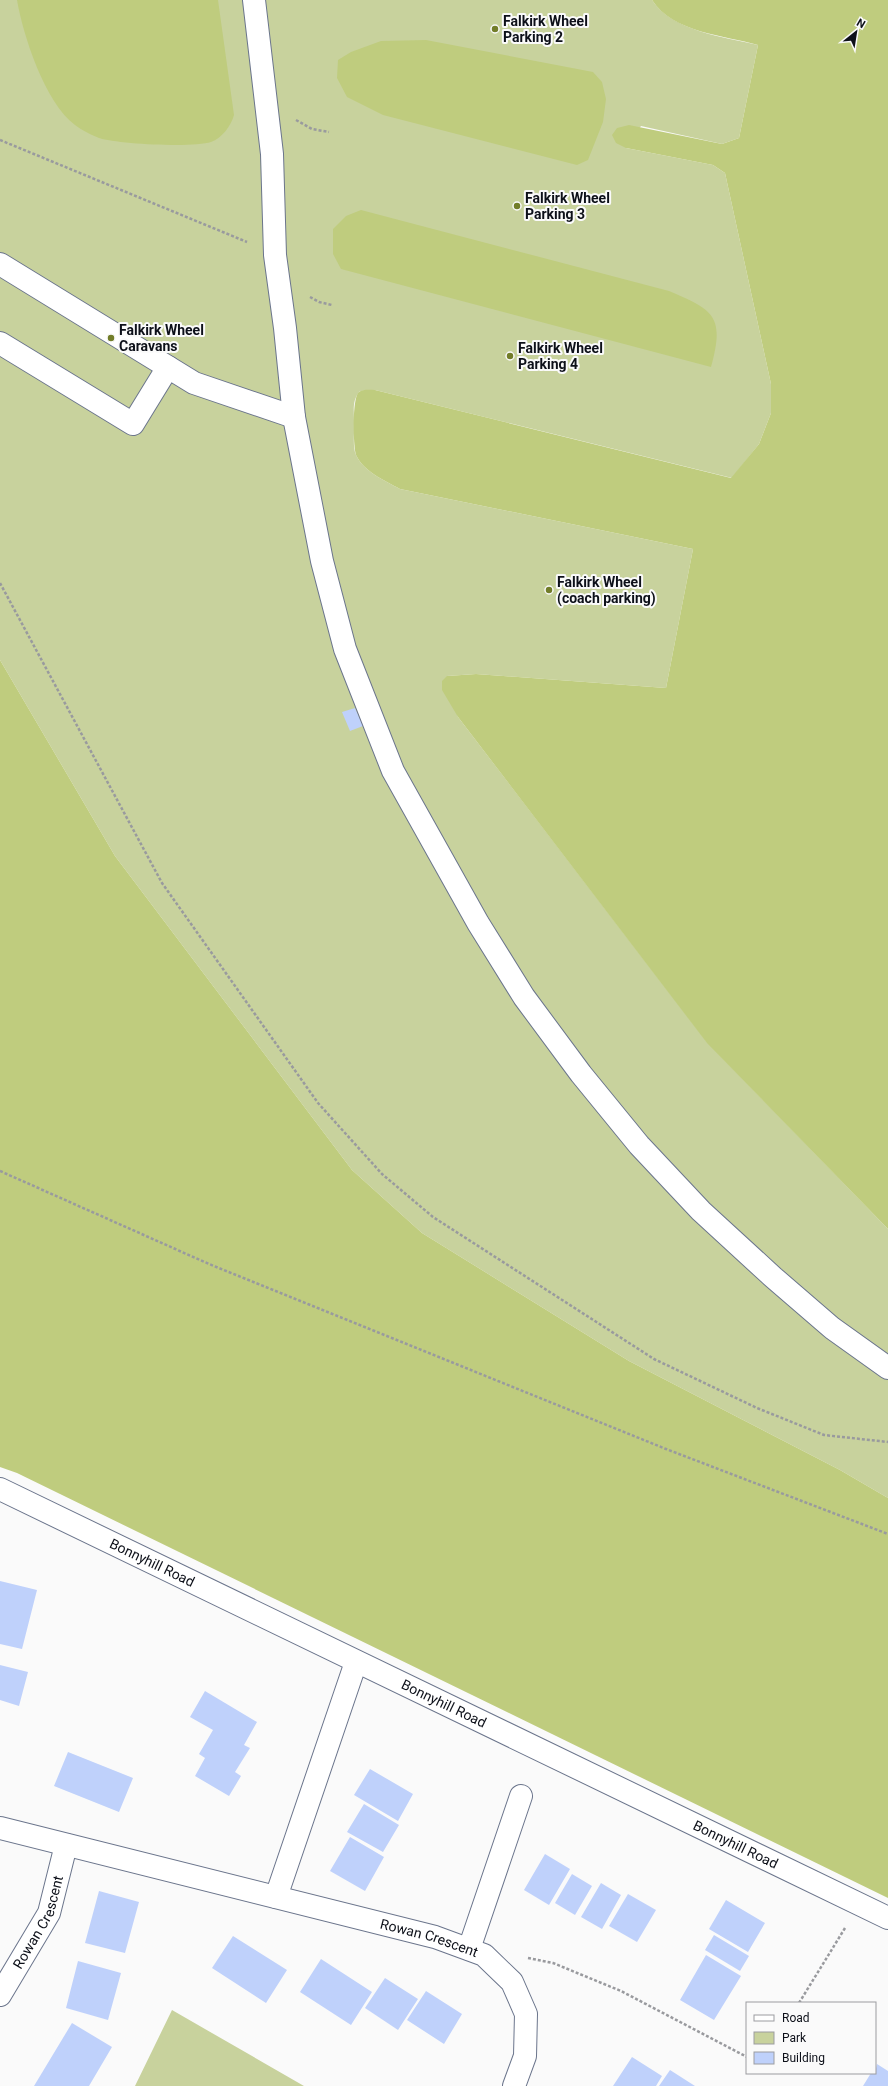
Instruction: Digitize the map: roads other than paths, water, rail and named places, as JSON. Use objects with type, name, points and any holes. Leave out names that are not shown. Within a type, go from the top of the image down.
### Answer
[{"type":"street","points":[[254,0],[272,154],[275,255],[285,328],[294,417],[324,568],[345,649],[393,771],[486,937],[532,1009],[581,1074],[644,1151],[700,1211],[774,1278],[832,1328],[888,1368]]},
{"type":"street","points":[[0,264],[194,383],[294,417]]},
{"type":"street","points":[[0,343],[133,424],[168,367]]},
{"type":"street","name":"Bonnyhill Road","points":[[0,1490],[888,1918]]},
{"type":"street","points":[[276,1897],[356,1662]]},
{"type":"street","points":[[469,1949],[521,1796]]},
{"type":"street","name":"Rowan Crescent","points":[[0,1828],[435,1937],[484,1955],[512,1982],[526,2014],[524,2056],[514,2086]]},
{"type":"street","name":"Rowan Crescent","points":[[0,1995],[49,1913],[66,1845]]},
{"type":"place","name":"Falkirk Wheel Parking 2","points":[[495,29]]},
{"type":"place","name":"Falkirk Wheel Parking 3","points":[[517,206]]},
{"type":"place","name":"Falkirk Wheel Caravans","points":[[111,338]]},
{"type":"place","name":"Falkirk Wheel Parking 4","points":[[510,356]]},
{"type":"place","name":"Falkirk Wheel (coach parking)","points":[[549,590]]}]
